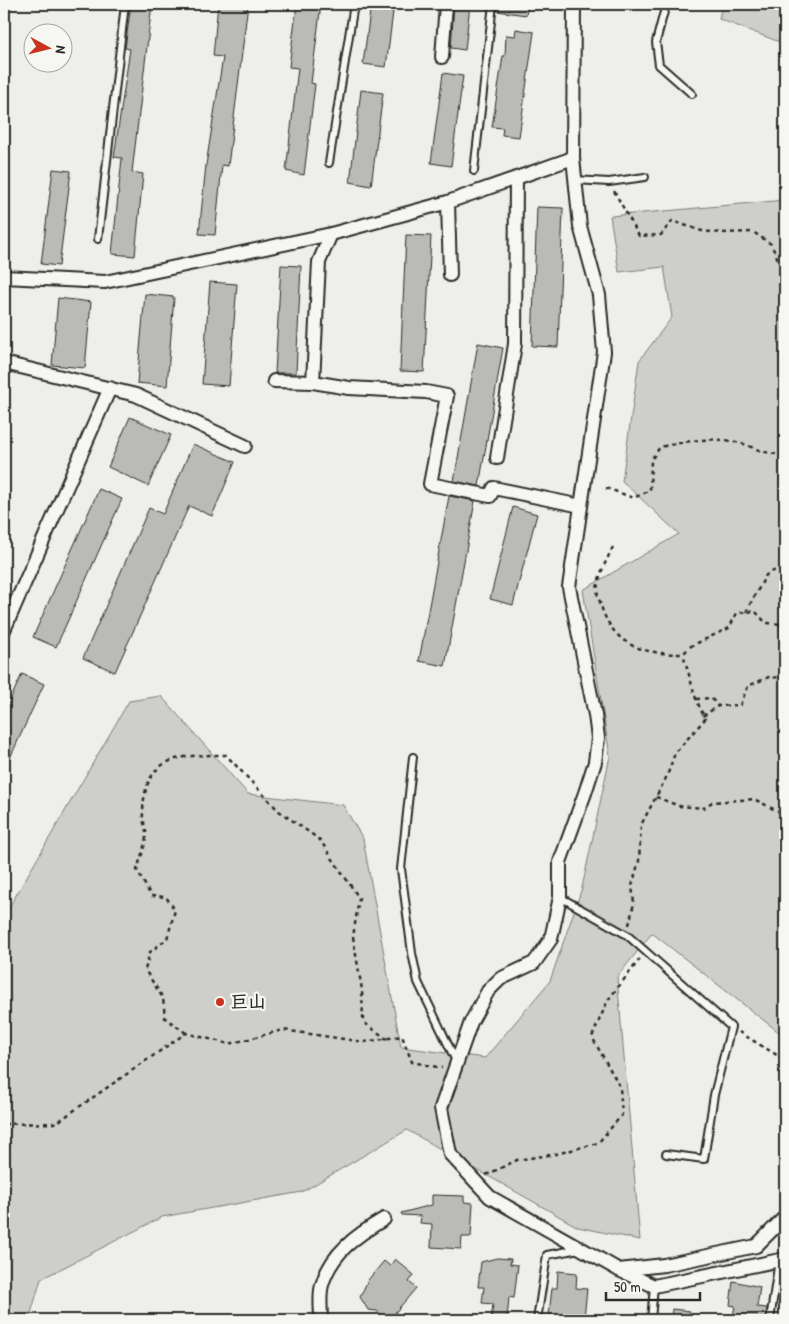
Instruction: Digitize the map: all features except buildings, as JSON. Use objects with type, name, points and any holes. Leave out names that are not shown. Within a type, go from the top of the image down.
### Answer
[{"type":"street","points":[[442,56],[446,4]]},
{"type":"street","points":[[574,4],[573,158],[580,226],[599,295],[604,352],[569,587],[598,738],[595,762],[560,862],[560,897],[551,940],[534,963],[500,979],[488,991],[478,1006],[441,1108],[450,1154],[490,1197],[619,1270],[654,1286],[782,1259]]},
{"type":"street","points":[[4,277],[105,282],[331,234],[448,202],[516,180],[573,158]]},
{"type":"street","points":[[497,458],[516,344],[516,180]]},
{"type":"street","points":[[448,202],[450,275]]},
{"type":"street","points":[[313,382],[319,262],[331,234]]},
{"type":"street","points":[[4,363],[136,396],[245,446]]},
{"type":"street","points":[[274,381],[313,382],[349,388],[426,392],[447,396],[430,484],[490,496],[494,488],[581,506]]},
{"type":"street","points":[[4,630],[110,388]]},
{"type":"street","points":[[619,1270],[664,1265],[756,1246],[785,1217]]},
{"type":"street","points":[[321,1320],[321,1286],[334,1258],[355,1235],[384,1219]]},
{"type":"lane","points":[[98,239],[125,4]]},
{"type":"lane","points":[[329,163],[354,4]]},
{"type":"lane","points":[[474,171],[493,4]]},
{"type":"lane","points":[[666,4],[656,42],[659,65],[692,94]]},
{"type":"lane","points":[[575,180],[609,182],[645,177]]},
{"type":"lane","points":[[413,757],[401,869],[412,952],[418,982],[455,1066]]},
{"type":"lane","points":[[560,897],[627,935],[731,1027],[714,1095],[704,1159],[666,1154]]},
{"type":"lane","points":[[537,1320],[547,1255],[580,1248]]},
{"type":"lane","points":[[770,1320],[782,1259]]},
{"type":"lane","points":[[651,1320],[654,1286]]},
{"type":"path","points":[[609,182],[639,236],[661,235],[672,221],[702,231],[721,233],[754,232],[771,244],[785,275]]},
{"type":"path","points":[[606,488],[634,498],[650,490],[651,460],[660,447],[700,438],[740,443],[758,450],[785,454]]},
{"type":"path","points":[[613,547],[603,568],[597,592],[608,625],[629,645],[654,654],[683,654],[691,646],[729,628],[736,613],[755,611],[766,622],[785,624]]},
{"type":"path","points":[[745,612],[766,575],[785,565]]},
{"type":"path","points":[[779,623],[785,635]]},
{"type":"path","points":[[627,935],[634,903],[632,886],[639,861],[641,825],[667,776],[675,754],[705,719],[696,699],[683,654]]},
{"type":"path","points":[[704,716],[718,706],[740,705],[748,686],[769,677],[785,678]]},
{"type":"path","points":[[696,699],[711,698],[718,706]]},
{"type":"path","points":[[387,1039],[363,1022],[362,990],[353,937],[359,898],[320,840],[279,812],[226,755],[185,755],[165,762],[148,780],[142,814],[147,836],[137,870],[151,896],[166,898],[175,910],[168,939],[150,952],[144,970],[162,998],[165,1018],[186,1033],[229,1044],[282,1030],[364,1042],[387,1039],[402,1036],[412,1062],[455,1066]]},
{"type":"path","points":[[656,797],[679,806],[704,808],[712,802],[754,799],[785,815]]},
{"type":"path","points":[[475,1181],[517,1160],[556,1154],[598,1142],[622,1115],[620,1087],[592,1037],[608,1000],[646,952]]},
{"type":"path","points":[[731,1027],[785,1060]]},
{"type":"path","points":[[4,1124],[56,1123],[186,1033]]},
{"type":"shaded area","points":[[722,4],[785,4],[785,44],[719,19]]},
{"type":"shaded area","points":[[785,200],[785,1037],[652,933],[617,977],[640,1240],[578,1227],[407,1130],[302,1192],[162,1217],[41,1279],[29,1320],[4,1320],[4,916],[129,701],[161,696],[248,794],[343,805],[363,839],[401,1047],[485,1058],[550,981],[582,888],[610,756],[583,590],[679,534],[622,481],[639,361],[672,317],[664,267],[619,272],[610,216]]},
{"type":"place","name":"巨山","points":[[220,1002]]}]
